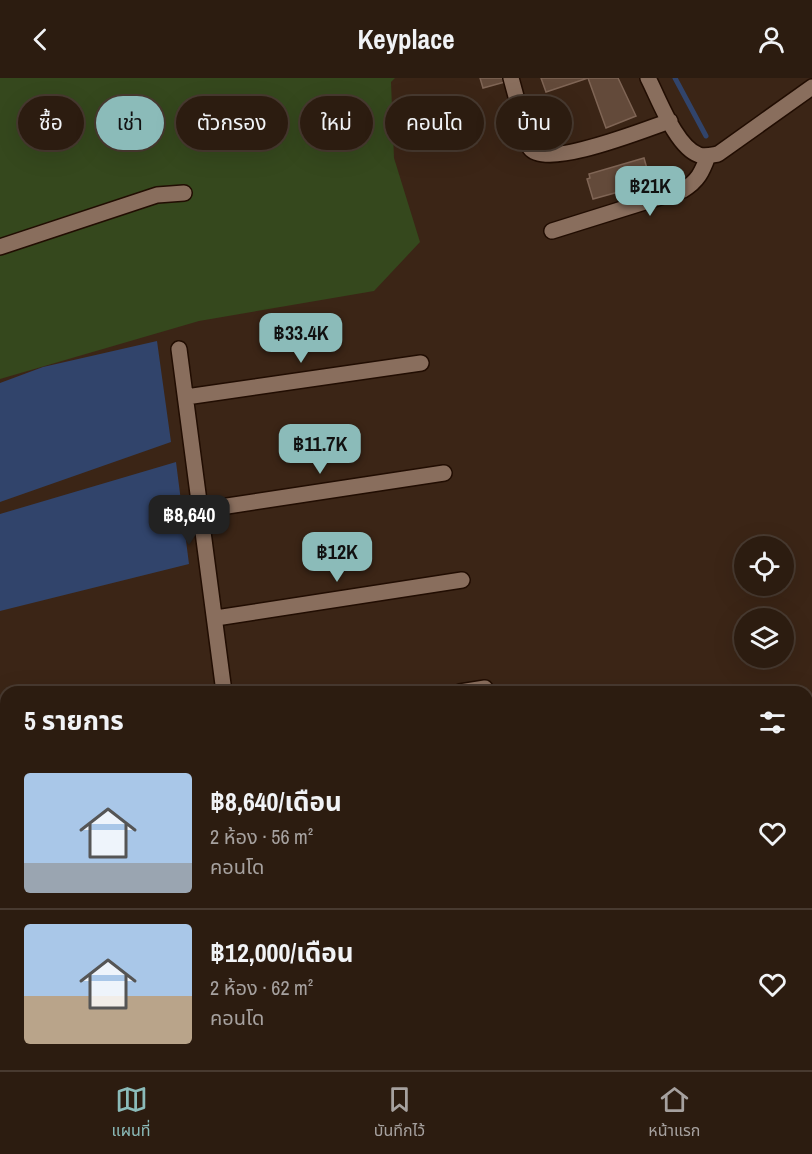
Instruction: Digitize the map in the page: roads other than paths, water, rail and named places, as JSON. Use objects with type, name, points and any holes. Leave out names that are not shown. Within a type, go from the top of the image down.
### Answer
[{"type":"street","points":[[511,78],[531,148],[538,154],[575,152],[670,121]]},
{"type":"street","points":[[648,78],[680,140],[689,149],[700,155],[708,156],[718,154],[812,87]]},
{"type":"street","points":[[552,231],[683,190],[701,175],[708,156]]},
{"type":"street","points":[[0,247],[157,195],[184,193]]},
{"type":"street","points":[[179,349],[223,686]]},
{"type":"street","points":[[186,397],[421,363]]},
{"type":"street","points":[[201,510],[444,473]]},
{"type":"street","points":[[216,618],[462,580]]},
{"type":"water","points":[[157,341],[171,442],[0,502],[0,383],[43,367]]},
{"type":"water","points":[[176,462],[189,564],[0,611],[0,514]]},
{"type":"waterway","points":[[675,78],[706,136]]}]
